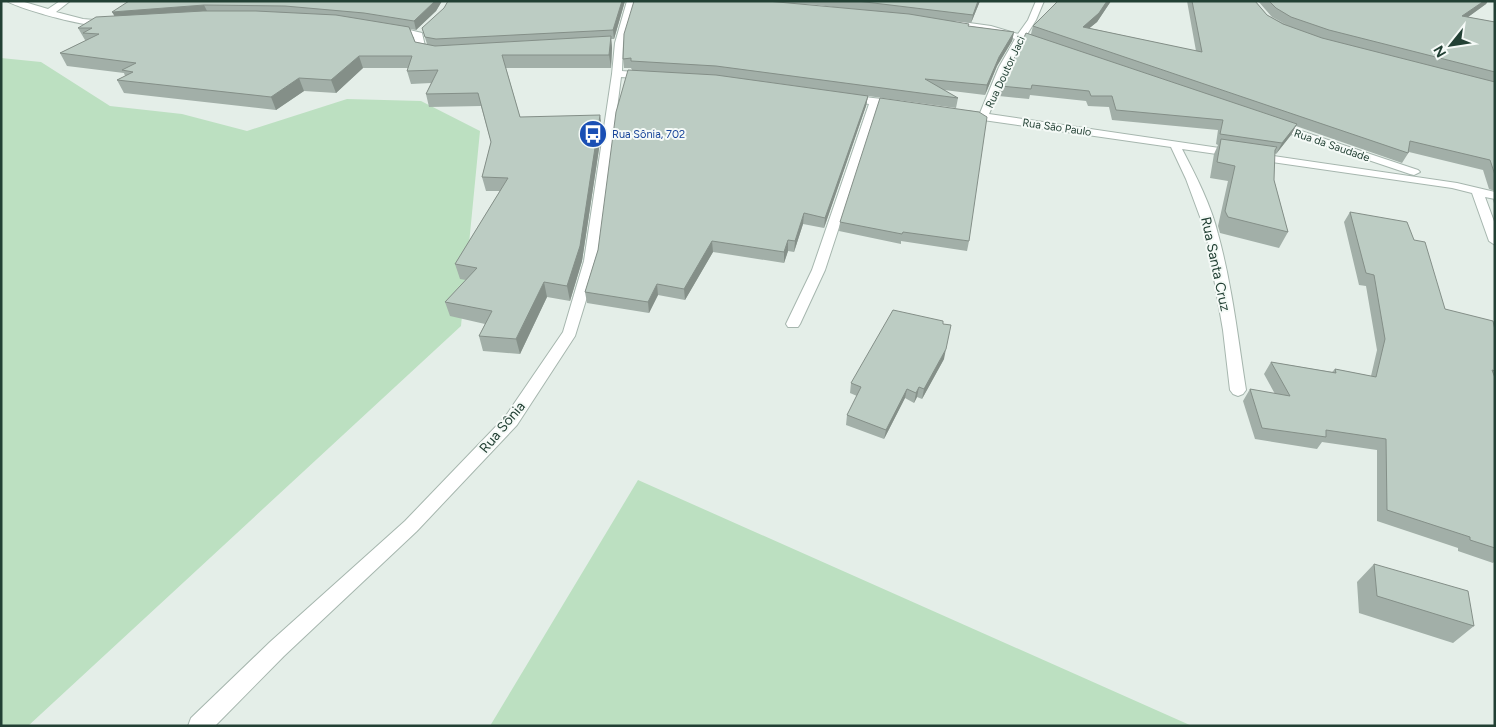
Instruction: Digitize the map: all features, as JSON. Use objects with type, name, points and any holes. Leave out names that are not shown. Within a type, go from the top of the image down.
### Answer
[{"type":"street","points":[[11,1],[82,22],[116,25]]},
{"type":"street","points":[[48,13],[66,1]]},
{"type":"street","name":"Rua Sônia","points":[[199,726],[277,649],[411,526],[511,421],[570,334],[591,261],[617,74],[614,44],[631,1]]},
{"type":"street","name":"Rua Doutor Jaci","points":[[983,117],[1004,67],[1032,20],[1040,1]]},
{"type":"street","points":[[935,22],[991,29],[1056,49]]},
{"type":"street","points":[[385,28],[422,32],[418,40],[422,50],[446,53]]},
{"type":"street","points":[[617,74],[657,77]]},
{"type":"street","points":[[838,97],[914,107]]},
{"type":"street","points":[[793,324],[806,302],[826,255],[842,196],[875,101]]},
{"type":"street","name":"Rua São Paulo","points":[[954,112],[1453,185],[1495,196]]},
{"type":"street","name":"Rua da Saudade","points":[[1268,123],[1453,185]]},
{"type":"street","name":"Rua Santa Cruz","points":[[1174,143],[1192,179],[1212,233],[1230,330],[1238,390]]},
{"type":"street","points":[[1477,192],[1495,241]]},
{"type":"green space","points":[[1,58],[41,62],[110,106],[182,114],[247,131],[347,99],[421,101],[480,131],[461,326],[28,726],[1,726]]},
{"type":"green space","points":[[638,480],[1192,726],[490,726]]},
{"type":"building","points":[[129,1],[435,1],[414,21],[364,13],[285,6],[204,5],[112,12]]},
{"type":"building","points":[[448,1],[622,1],[613,30],[436,39],[425,37],[422,28],[444,8]]},
{"type":"building","points":[[634,1],[767,1],[909,14],[969,24],[968,26],[1014,32],[999,57],[987,85],[925,79],[958,98],[716,66],[631,61],[631,58],[623,59],[624,34]]},
{"type":"building","points":[[857,1],[978,1],[973,15]]},
{"type":"building","points":[[1058,1],[1107,1],[1099,13],[1083,27],[1202,52],[1192,1],[1255,1],[1267,15],[1283,24],[1322,38],[1495,82],[1495,175],[1490,160],[1410,141],[1408,153],[1033,26]]},
{"type":"building","points":[[1269,1],[1484,1],[1462,16],[1495,22],[1495,72],[1329,30],[1291,17],[1276,8]]},
{"type":"building","points":[[203,11],[256,11],[336,15],[409,27],[415,42],[435,46],[611,36],[609,55],[502,55],[520,117],[600,115],[580,246],[567,286],[544,282],[516,339],[479,336],[492,311],[445,302],[477,268],[455,264],[508,178],[482,177],[491,142],[478,93],[426,94],[438,70],[407,71],[412,56],[359,56],[331,80],[299,78],[271,97],[117,80],[133,72],[122,70],[136,63],[60,53],[99,34],[83,33],[92,28],[78,28],[96,17]]},
{"type":"building","points":[[1026,33],[1297,124],[1282,143],[1220,134],[1223,120],[1116,110],[1112,96],[1091,96],[1089,91],[1032,85],[1031,89],[1001,86]]},
{"type":"building","points":[[628,70],[716,75],[868,96],[825,218],[804,213],[795,241],[788,240],[784,252],[712,241],[684,289],[657,284],[648,302],[585,292],[598,250],[616,112]]},
{"type":"building","points":[[880,98],[979,112],[987,117],[969,241],[903,232],[902,234],[840,222]]},
{"type":"building","points":[[1221,139],[1277,147],[1275,150],[1274,180],[1288,232],[1228,217],[1225,211],[1235,166],[1217,162]]},
{"type":"building","points":[[1350,212],[1407,222],[1414,240],[1425,242],[1445,309],[1493,321],[1495,330],[1495,371],[1492,370],[1495,378],[1495,548],[1470,540],[1470,537],[1387,510],[1386,439],[1326,430],[1326,437],[1262,428],[1250,389],[1290,396],[1271,362],[1336,373],[1335,369],[1376,377],[1385,339],[1374,275],[1366,273]]},
{"type":"building","points":[[893,310],[943,321],[943,324],[951,325],[946,349],[924,389],[919,387],[916,393],[907,389],[886,430],[847,415],[861,387],[851,383]]},
{"type":"building","points":[[1374,564],[1468,591],[1474,626],[1377,596]]},
{"type":"place","name":"Rua Sônia, 702","points":[[593,134]]}]
